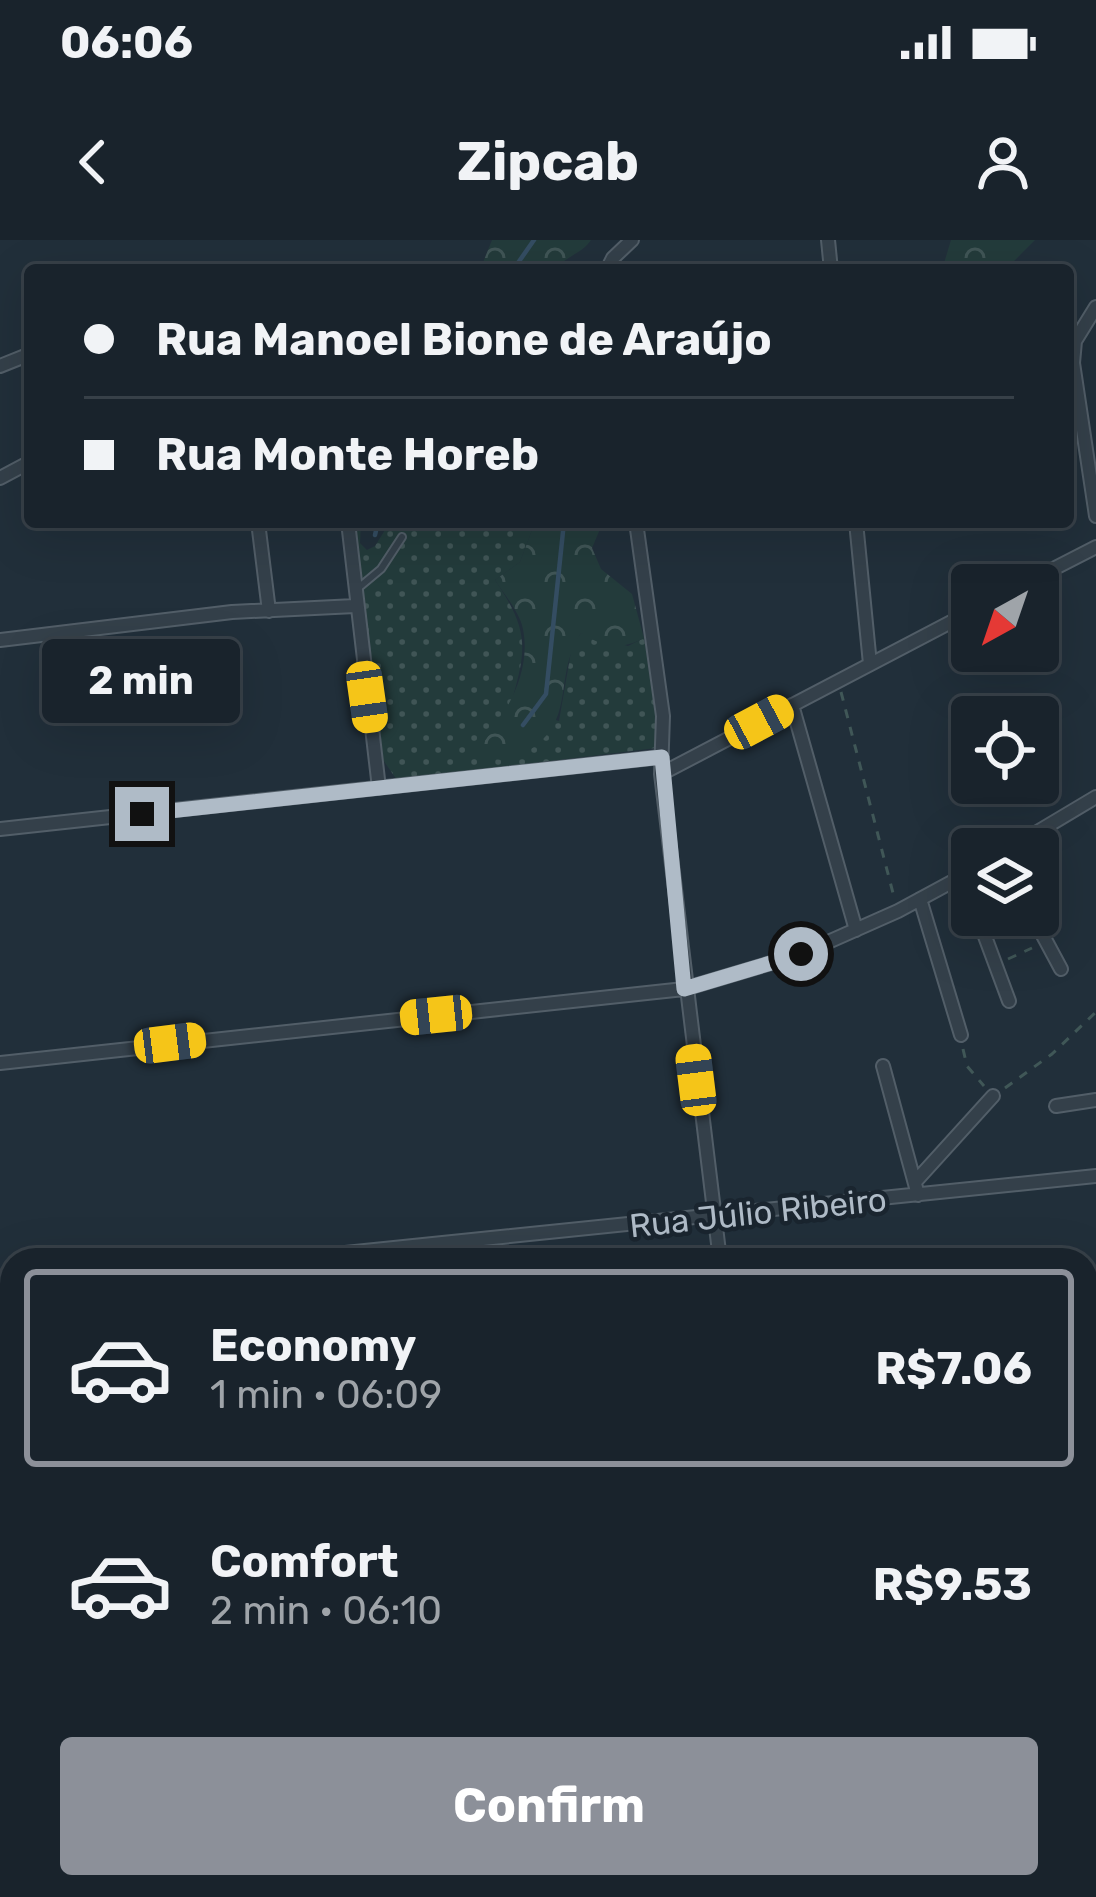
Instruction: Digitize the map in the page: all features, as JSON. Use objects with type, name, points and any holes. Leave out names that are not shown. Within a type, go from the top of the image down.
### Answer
[{"type":"street","points":[[610,264],[632,240]]},
{"type":"street","points":[[1074,356],[1076,341],[1096,307]]},
{"type":"street","points":[[1074,370],[1096,516]]},
{"type":"street","points":[[259,528],[269,610]]},
{"type":"street","points":[[349,528],[380,788]]},
{"type":"street","points":[[637,528],[663,716],[661,773],[684,989],[719,1248]]},
{"type":"street","points":[[857,528],[870,664]]},
{"type":"street","points":[[1059,566],[1096,547]]},
{"type":"street","points":[[0,640],[133,622],[355,606]]},
{"type":"street","points":[[661,773],[951,622]]},
{"type":"street","points":[[792,705],[856,930]]},
{"type":"street","points":[[0,829],[662,757]]},
{"type":"street","points":[[1044,828],[1096,797]]},
{"type":"street","points":[[0,1064],[684,989],[758,970],[856,930],[951,883]]},
{"type":"street","points":[[920,899],[961,1035]]},
{"type":"street","points":[[985,936],[1009,1001]]},
{"type":"street","points":[[1044,936],[1061,969]]},
{"type":"street","points":[[883,1066],[917,1189]]},
{"type":"street","points":[[917,1189],[992,1096]]},
{"type":"street","points":[[1056,1106],[1096,1100]]},
{"type":"street","name":"Rua Júlio Ribeiro","points":[[399,1248],[715,1217],[917,1189],[1096,1176]]},
{"type":"lane","points":[[354,590],[381,569],[402,537]]},
{"type":"path","points":[[838,681],[898,910]]},
{"type":"path","points":[[996,965],[1047,941]]},
{"type":"path","points":[[961,1035],[967,1066],[992,1096],[1052,1054],[1096,1012]]},
{"type":"green space","points":[[492,240],[591,240],[561,264],[482,264]]},
{"type":"green space","points":[[951,240],[1035,240],[1011,264],[944,264]]},
{"type":"green space","points":[[354,528],[361,528],[360,543],[367,550],[386,528],[533,528],[520,562],[495,580],[514,614],[522,641],[510,707],[559,721],[572,646],[581,633],[628,646],[644,638],[658,727],[656,748],[397,780],[381,757]]},
{"type":"green space","points":[[533,528],[600,528],[592,548],[601,569],[632,594],[644,638],[612,646],[581,633],[551,729],[521,755],[499,760],[478,750],[514,694],[525,646],[519,617],[495,580],[520,562]]},
{"type":"waterway","points":[[517,264],[534,240]]},
{"type":"waterway","points":[[375,535],[377,528]]},
{"type":"waterway","points":[[523,725],[546,694],[563,528]]},
{"type":"route","points":[[142,814],[662,757],[684,989],[801,954]]}]
